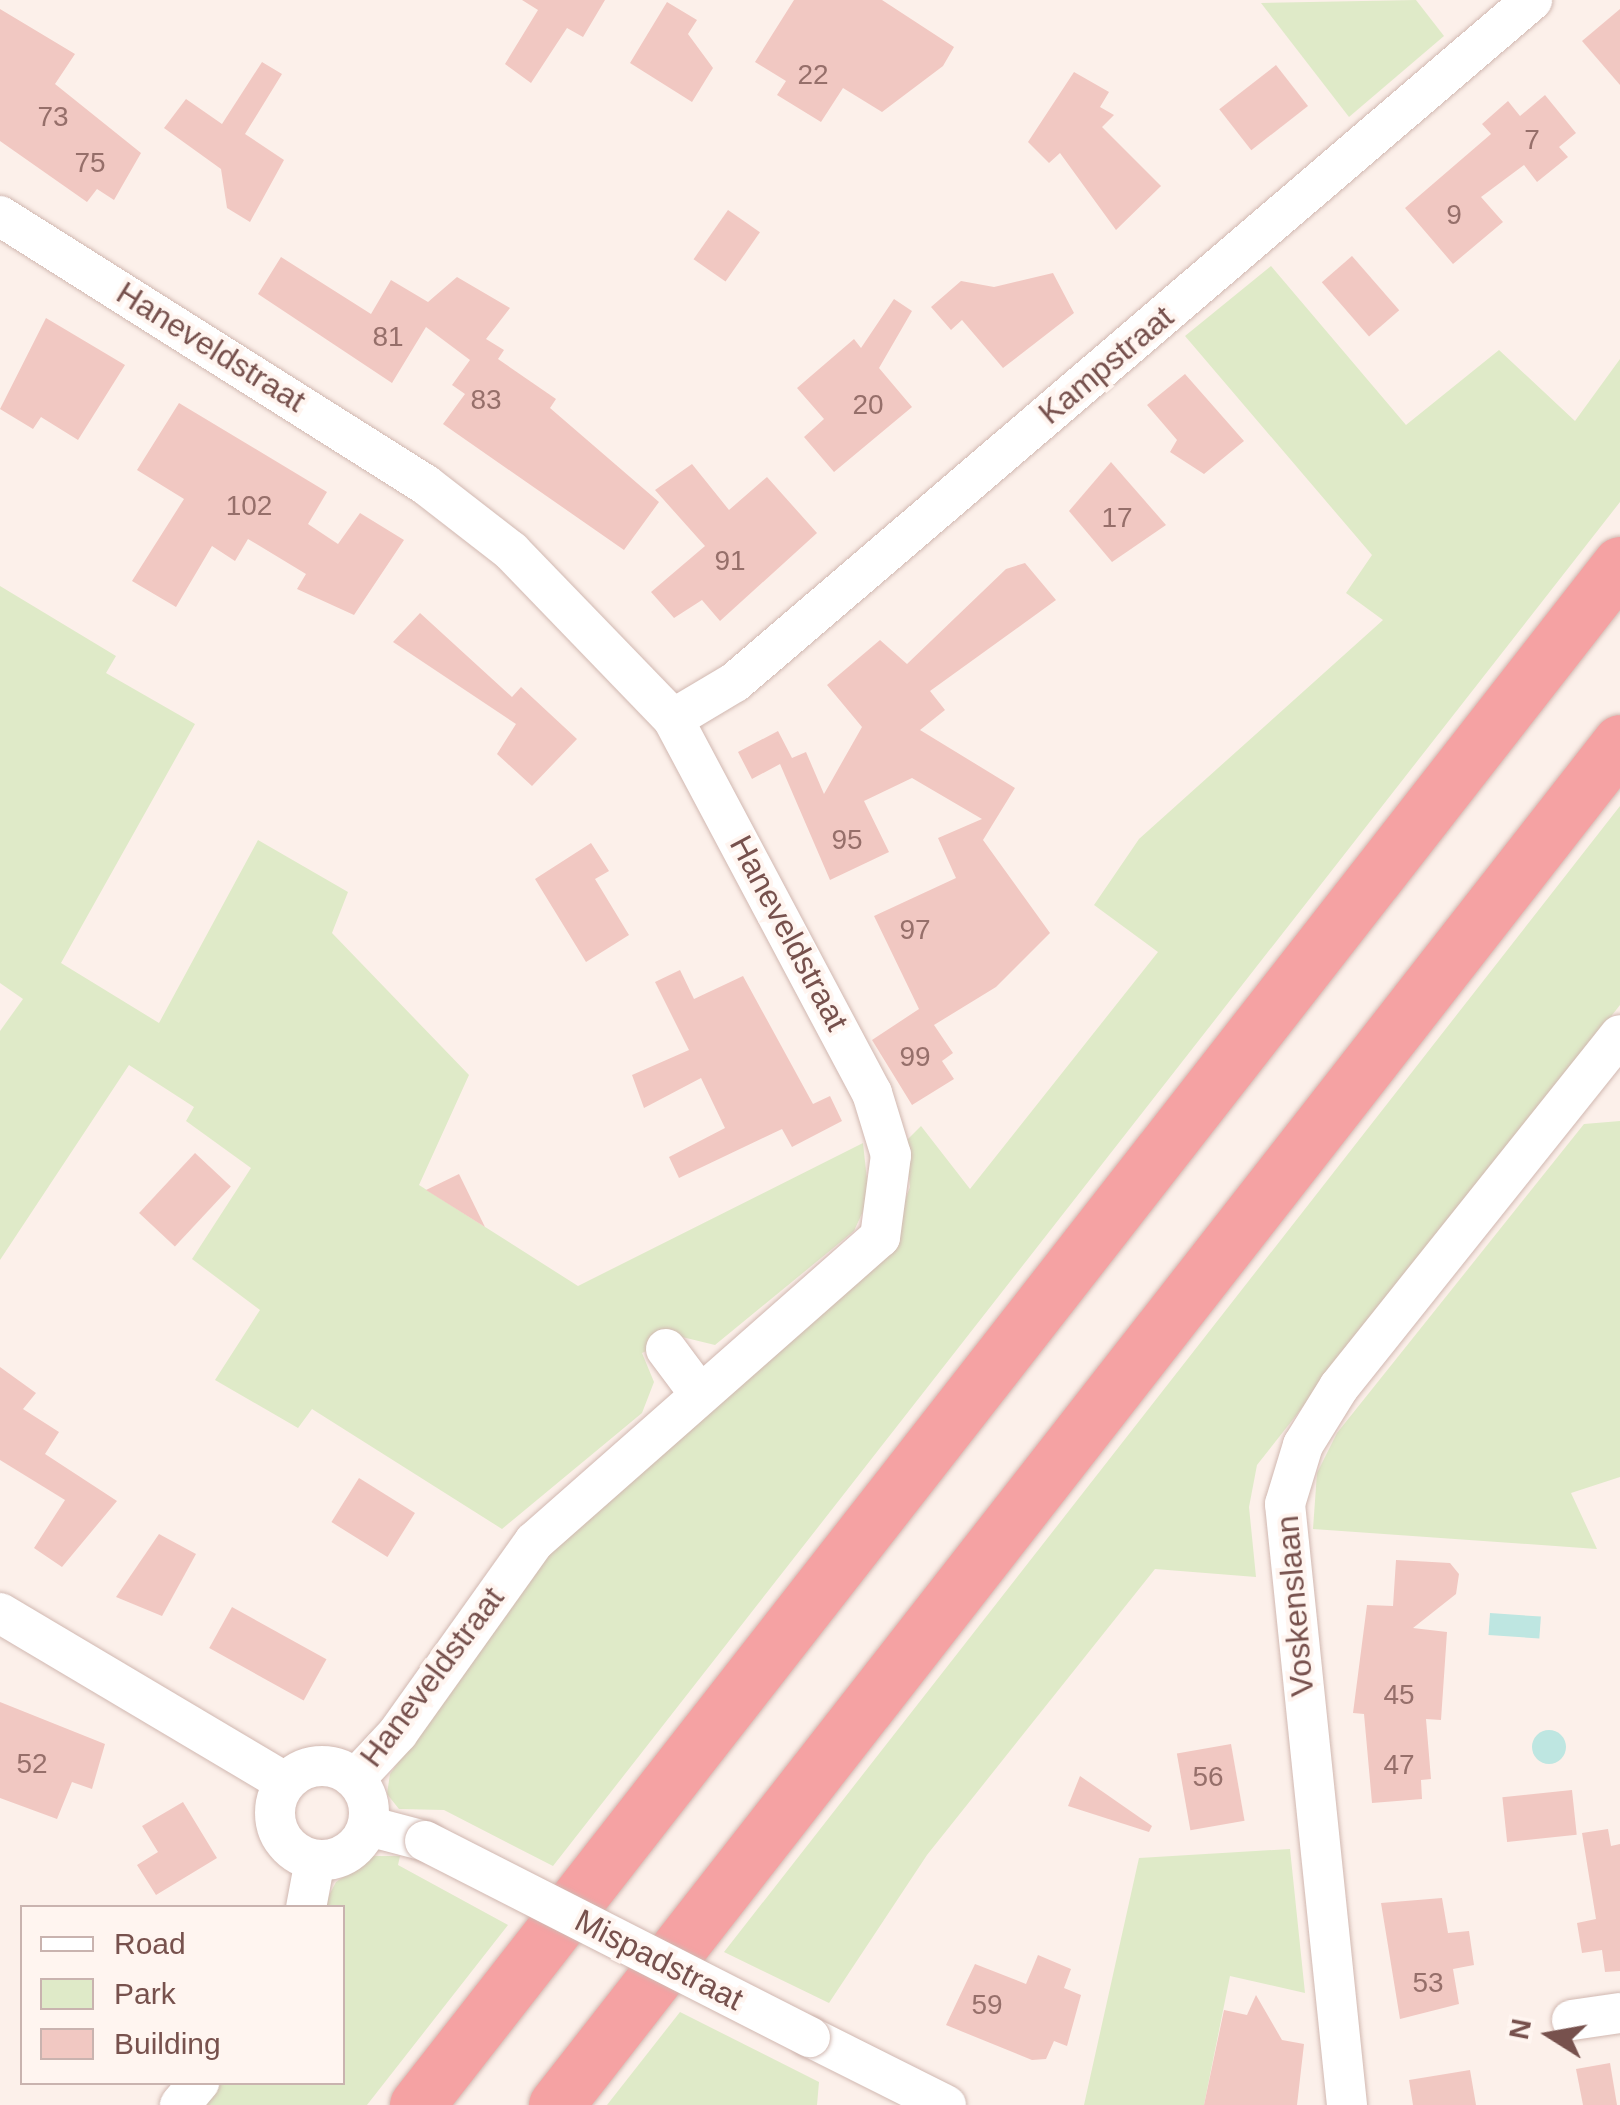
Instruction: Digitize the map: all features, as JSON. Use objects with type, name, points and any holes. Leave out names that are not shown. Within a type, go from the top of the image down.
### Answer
[{"type":"highway","points":[[417,2105],[1620,564]]},
{"type":"highway","points":[[556,2105],[1620,742]]},
{"type":"street","name":"Kampstraat","points":[[673,719],[735,682],[1532,0]]},
{"type":"street","name":"Haneveldstraat","points":[[0,216],[426,485],[511,551],[673,719],[822,994],[891,1155],[880,1237],[698,1392],[534,1542],[398,1734],[354,1778]]},
{"type":"street","name":"Voskenslaan","points":[[1347,2105],[1285,1504],[1304,1445],[1339,1387],[1606,1083],[1620,1035]]},
{"type":"street","points":[[666,1349],[698,1392]]},
{"type":"street","points":[[0,1613],[285,1782]]},
{"type":"street","points":[[328,1765],[354,1778],[368,1826],[348,1853],[316,1860],[289,1848],[275,1823],[285,1782],[328,1765]]},
{"type":"street","name":"Mispadstraat","points":[[368,1826],[424,1841],[946,2105]]},
{"type":"street","points":[[307,1905],[316,1860]]},
{"type":"street","points":[[1572,2020],[1620,2012]]},
{"type":"street","points":[[180,2105],[197,2085]]},
{"type":"green space","points":[[1416,0],[1444,36],[1349,117],[1261,3]]},
{"type":"green space","points":[[1271,266],[1406,425],[1499,350],[1575,421],[1620,359],[1620,502],[553,1866],[444,1810],[399,1809],[387,1794],[390,1774],[540,1558],[884,1255],[910,1187],[906,1141],[921,1126],[970,1189],[1158,952],[1094,905],[1139,839],[1383,620],[1346,593],[1372,555],[1185,336]]},
{"type":"green space","points":[[0,586],[116,656],[106,673],[195,724],[61,963],[159,1023],[258,840],[348,892],[332,933],[469,1075],[419,1185],[578,1286],[863,1143],[869,1198],[854,1231],[715,1345],[678,1336],[642,1353],[654,1382],[642,1413],[502,1529],[312,1409],[298,1428],[215,1380],[260,1310],[192,1259],[251,1168],[186,1121],[194,1107],[129,1065],[0,1260],[0,1031],[23,999],[0,983]]},
{"type":"green space","points":[[1620,806],[1620,1005],[1257,1465],[1249,1507],[1256,1577],[1155,1569],[927,1855],[829,2003],[724,1952]]},
{"type":"green space","points":[[1620,1121],[1620,1477],[1571,1493],[1597,1549],[1313,1529],[1317,1473],[1337,1433],[1584,1124]]},
{"type":"green space","points":[[1290,1849],[1305,1993],[1230,1976],[1204,2105],[1084,2105],[1139,1858]]},
{"type":"green space","points":[[373,1856],[400,1856],[398,1865],[508,1925],[367,2105],[201,2105],[216,2085],[345,2085],[345,1905],[324,1905],[336,1882]]},
{"type":"green space","points":[[680,2012],[819,2082],[817,2105],[607,2105]]},
{"type":"water","points":[[1490,1613],[1541,1617],[1539,1639],[1488,1635]]},
{"type":"water","points":[[1549,1730],[1561,1735],[1566,1747],[1561,1759],[1549,1764],[1537,1759],[1532,1747],[1537,1735]]},
{"type":"building","points":[[522,0],[605,0],[583,37],[567,28],[531,83],[505,64],[538,10]]},
{"type":"building","points":[[794,0],[882,0],[954,47],[943,66],[882,112],[843,88],[821,122],[777,95],[786,81],[755,62]]},
{"type":"building","points":[[667,2],[697,20],[688,34],[713,68],[692,102],[630,63]]},
{"type":"building","points":[[0,9],[75,54],[55,84],[141,153],[114,200],[97,189],[87,202],[0,141]]},
{"type":"building","points":[[1620,9],[1620,85],[1582,41]]},
{"type":"building","points":[[262,62],[282,74],[245,134],[284,160],[250,222],[227,208],[221,169],[164,128],[186,99],[222,124]]},
{"type":"building","points":[[1276,65],[1308,106],[1251,150],[1219,109]]},
{"type":"building","points":[[1074,72],[1109,92],[1100,107],[1114,115],[1102,127],[1161,186],[1116,230],[1060,153],[1049,163],[1028,142]]},
{"type":"building","points":[[1545,95],[1576,133],[1559,147],[1568,157],[1537,182],[1524,165],[1481,197],[1503,222],[1453,264],[1405,208],[1491,134],[1482,124],[1508,101],[1520,116]]},
{"type":"building","points":[[728,210],[760,232],[726,282],[694,259]]},
{"type":"building","points":[[1352,256],[1399,310],[1369,337],[1322,282]]},
{"type":"building","points":[[281,257],[371,314],[391,280],[428,302],[457,277],[510,308],[486,339],[504,350],[498,359],[556,399],[550,408],[659,502],[624,550],[443,424],[465,394],[452,385],[470,360],[426,327],[392,383],[258,294]]},
{"type":"building","points":[[1053,273],[1074,313],[1003,368],[962,320],[951,330],[931,307],[961,281],[994,287]]},
{"type":"building","points":[[894,299],[912,311],[879,368],[912,407],[834,472],[804,437],[824,419],[797,388],[854,339],[861,348]]},
{"type":"building","points":[[46,318],[125,365],[78,440],[41,417],[33,429],[0,409]]},
{"type":"building","points":[[1185,374],[1244,441],[1204,474],[1170,452],[1177,440],[1147,405]]},
{"type":"building","points":[[179,403],[327,492],[308,524],[338,544],[360,513],[404,540],[354,615],[297,589],[306,574],[248,539],[235,561],[212,546],[176,607],[132,581],[184,499],[137,470]]},
{"type":"building","points":[[1111,462],[1166,525],[1112,562],[1069,511]]},
{"type":"building","points":[[692,464],[729,510],[767,477],[817,533],[720,621],[702,600],[674,618],[651,592],[705,546],[655,490]]},
{"type":"building","points":[[1025,563],[1056,600],[930,691],[945,710],[920,730],[1015,788],[983,840],[1050,933],[996,987],[934,1025],[953,1053],[942,1061],[954,1079],[912,1105],[872,1040],[919,1009],[874,916],[956,878],[938,838],[982,819],[912,778],[864,801],[889,852],[830,880],[780,764],[752,779],[738,752],[778,731],[792,758],[806,752],[824,794],[862,727],[827,685],[880,640],[907,664],[1006,569]]},
{"type":"building","points":[[420,613],[512,697],[521,687],[577,739],[532,786],[497,754],[516,724],[393,642]]},
{"type":"building","points":[[591,843],[609,871],[595,879],[629,935],[586,962],[535,879]]},
{"type":"building","points":[[680,970],[694,999],[743,976],[813,1104],[830,1096],[842,1121],[792,1147],[782,1129],[679,1178],[669,1157],[725,1128],[701,1078],[644,1108],[632,1075],[689,1050],[655,982]]},
{"type":"building","points":[[195,1153],[231,1186],[175,1246],[139,1213]]},
{"type":"building","points":[[459,1174],[485,1227],[426,1190]]},
{"type":"building","points":[[0,1367],[36,1393],[23,1409],[59,1432],[45,1454],[117,1501],[62,1567],[34,1548],[65,1500],[0,1460]]},
{"type":"building","points":[[359,1478],[415,1513],[387,1557],[331,1522]]},
{"type":"building","points":[[159,1534],[196,1554],[162,1616],[116,1597]]},
{"type":"building","points":[[1396,1560],[1450,1563],[1459,1574],[1456,1594],[1413,1628],[1447,1632],[1441,1720],[1426,1719],[1431,1779],[1421,1780],[1422,1799],[1372,1803],[1364,1714],[1353,1713],[1367,1605],[1393,1606]]},
{"type":"building","points":[[232,1607],[326,1659],[304,1700],[209,1648]]},
{"type":"building","points":[[0,1702],[105,1744],[92,1789],[72,1782],[57,1819],[0,1798]]},
{"type":"building","points":[[1231,1744],[1245,1821],[1190,1830],[1177,1754]]},
{"type":"building","points":[[1080,1776],[1152,1826],[1149,1832],[1068,1806]]},
{"type":"building","points":[[1572,1790],[1577,1835],[1507,1842],[1502,1797]]},
{"type":"building","points":[[183,1802],[217,1858],[156,1895],[137,1865],[158,1852],[142,1826]]},
{"type":"building","points":[[1608,1829],[1611,1846],[1620,1844],[1620,1971],[1605,1972],[1602,1950],[1582,1953],[1577,1923],[1596,1919],[1582,1833]]},
{"type":"building","points":[[1442,1898],[1448,1933],[1469,1931],[1474,1965],[1453,1969],[1459,2004],[1400,2019],[1381,1903]]},
{"type":"building","points":[[1038,1955],[1071,1969],[1064,1988],[1081,1995],[1067,2046],[1054,2041],[1046,2059],[1032,2060],[946,2025],[975,1964],[1026,1984]]},
{"type":"building","points":[[1256,1995],[1282,2040],[1304,2044],[1297,2105],[1204,2105],[1224,2010],[1247,2015]]},
{"type":"building","points":[[1610,2063],[1617,2105],[1583,2105],[1576,2069]]},
{"type":"building","points":[[1470,2070],[1476,2105],[1413,2105],[1409,2080]]}]
